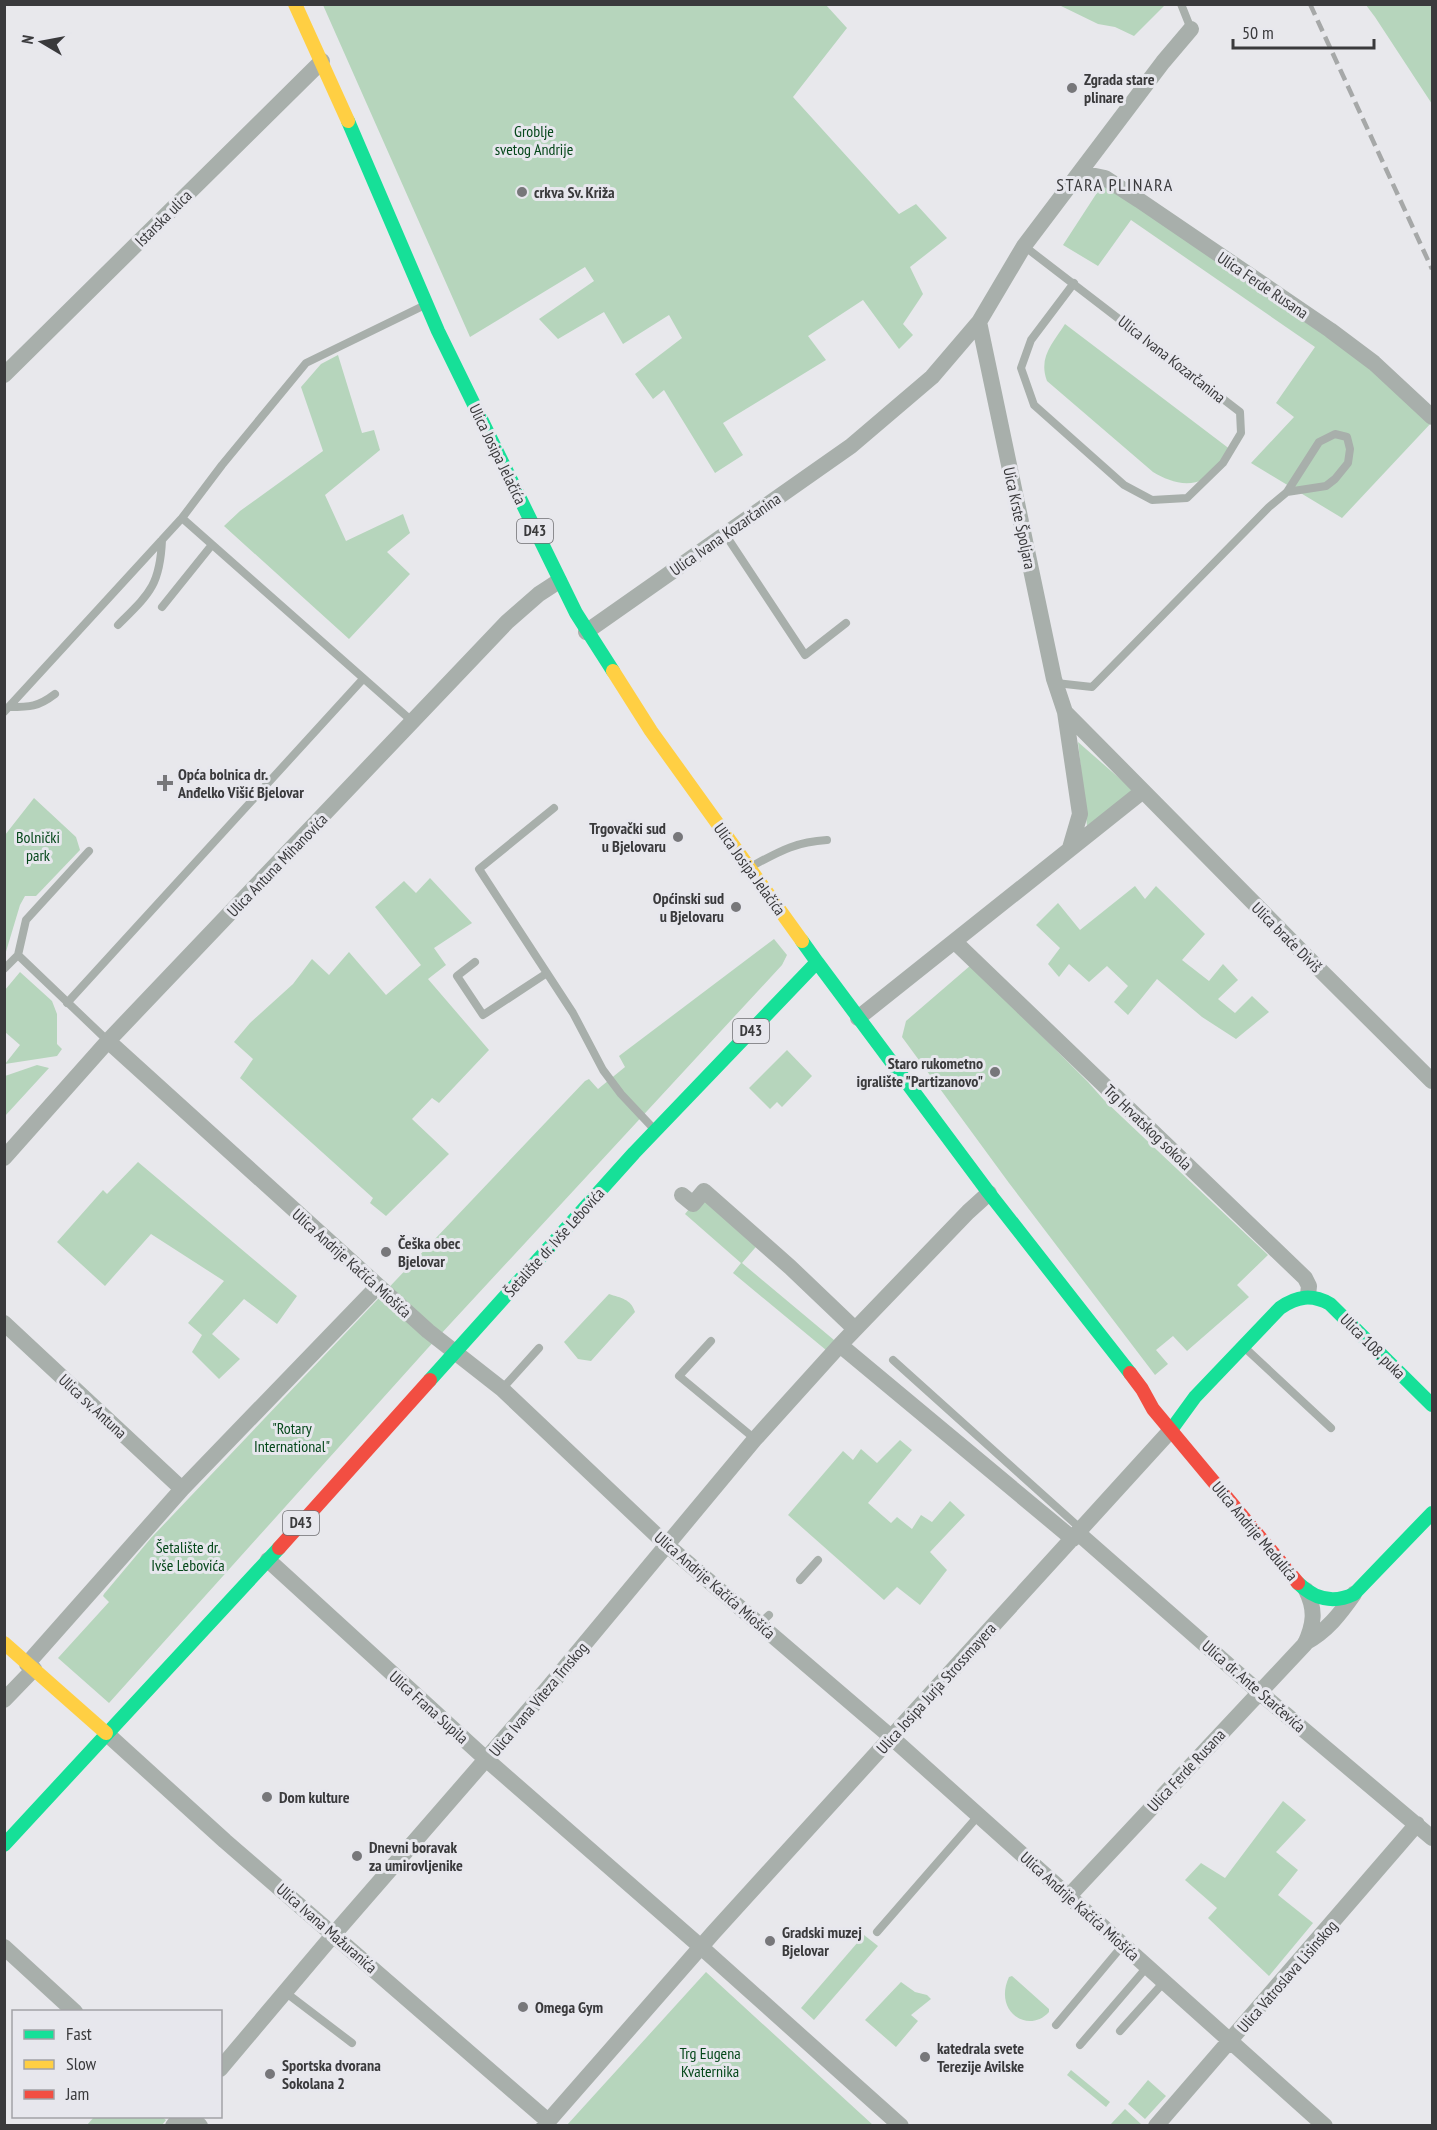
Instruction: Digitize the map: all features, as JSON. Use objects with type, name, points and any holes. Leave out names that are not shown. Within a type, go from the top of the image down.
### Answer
[{"type":"main road","name":"Ulica Josipa Jelačića","points":[[295,4],[322,61],[426,304],[559,581],[586,632],[651,731],[817,962]]},
{"type":"main road","points":[[817,962],[989,1193],[1142,1389],[1153,1409],[1171,1430],[1196,1397],[1287,1302],[1308,1295]]},
{"type":"main road","name":"Šetalište dr. Ivše Lebovića","points":[[4,1845],[268,1560],[656,1130],[817,962]]},
{"type":"main road","name":"Ulica 108. puka","points":[[1308,1295],[1322,1298],[1330,1304],[1432,1404]]},
{"type":"main road","points":[[1142,1389],[1171,1400],[1196,1397]]},
{"type":"main road","name":"Ulica Andrije Medulića","points":[[1171,1430],[1306,1590],[1322,1599],[1335,1601],[1345,1600],[1354,1594]]},
{"type":"main road","name":"Ulica Ferde Rusana","points":[[1354,1594],[1432,1513]]},
{"type":"main road","points":[[4,1644],[106,1733]]},
{"type":"street","points":[[1081,173],[1163,62],[1191,29]]},
{"type":"street","name":"Istarska ulica","points":[[4,375],[322,61]]},
{"type":"street","name":"Ulica Ivana Kozarčanina","points":[[586,632],[851,446],[932,377],[979,322],[1024,246],[1081,173]]},
{"type":"street","name":"Ulica Ferde Rusana","points":[[1081,173],[1105,178],[1330,330],[1374,363],[1432,417]]},
{"type":"street","name":"Uica Krste Špoljara","points":[[979,322],[1055,683],[1065,712],[1080,814],[1070,848]]},
{"type":"street","name":"Ulica Antuna Mihanovića","points":[[4,1158],[108,1041],[507,622],[559,581]]},
{"type":"street","name":"Uica Krste Špoljara","points":[[1065,712],[1143,791]]},
{"type":"street","points":[[858,1018],[1143,791]]},
{"type":"street","name":"Ulica braće Diviš","points":[[1143,791],[1432,1081]]},
{"type":"street","name":"Trg Hrvatskog sokola","points":[[955,942],[1299,1271],[1307,1282],[1308,1295]]},
{"type":"street","name":"Ulica Andrije Kačića Miošića","points":[[108,1041],[378,1286],[454,1353],[501,1389],[668,1546],[764,1619],[978,1816],[1325,2126]]},
{"type":"street","name":"Ulica dr. Ante Starčevića","points":[[682,1195],[693,1204],[704,1191],[790,1267],[847,1337],[944,1432],[1077,1533],[1259,1692],[1432,1838]]},
{"type":"street","name":"Ulica Ivana Viteza Trnskog","points":[[222,2067],[334,1934],[487,1760],[755,1439],[847,1337],[989,1193]]},
{"type":"street","points":[[4,1700],[182,1489],[378,1286]]},
{"type":"street","name":"Ulica sv. Antuna","points":[[4,1323],[182,1489]]},
{"type":"street","name":"Ulica Josipa Jurja Strossmayera","points":[[701,1947],[1171,1430]]},
{"type":"street","name":"Ulica Frana Supila","points":[[268,1560],[487,1760],[701,1947]]},
{"type":"street","name":"Ulica Ferde Rusana","points":[[1305,1644],[1311,1632],[1314,1611],[1306,1590]]},
{"type":"street","name":"Ulica Ferde Rusana","points":[[1068,1897],[1305,1644],[1326,1629],[1354,1594]]},
{"type":"street","name":"Ulica Ivana Mažuranića","points":[[106,1733],[225,1841],[334,1934],[546,2123]]},
{"type":"street","name":"Ulica Vatroslava Lisinskog","points":[[1156,2126],[1417,1824]]},
{"type":"street","points":[[4,1947],[73,2010]]},
{"type":"street","points":[[546,2123],[701,1947],[901,2126]]},
{"type":"lane","points":[[1181,4],[1191,29]]},
{"type":"lane","name":"Ulica Ivana Kozarčanina","points":[[1024,246],[1074,283],[1240,412],[1241,434],[1222,463],[1187,498],[1152,500],[1124,485],[1034,405],[1021,368],[1031,340],[1074,283]]},
{"type":"lane","points":[[7,709],[182,518],[222,465],[306,363],[426,304]]},
{"type":"lane","points":[[1055,683],[1092,687],[1269,507],[1287,492],[1319,442],[1335,434],[1347,437],[1350,449],[1348,463],[1335,479],[1326,486],[1287,492]]},
{"type":"lane","points":[[182,518],[413,722]]},
{"type":"lane","points":[[725,534],[806,655],[846,623]]},
{"type":"lane","points":[[118,625],[145,597],[155,581],[161,565],[162,540]]},
{"type":"lane","points":[[162,607],[211,546]]},
{"type":"lane","points":[[67,1003],[363,679]]},
{"type":"lane","points":[[7,709],[33,707],[55,694]]},
{"type":"lane","points":[[554,808],[479,869],[573,1013],[603,1070],[621,1094],[656,1130]]},
{"type":"lane","points":[[748,867],[791,845],[806,841],[827,840]]},
{"type":"lane","points":[[4,969],[18,955],[26,920],[89,851]]},
{"type":"lane","points":[[18,955],[108,1041]]},
{"type":"lane","points":[[475,962],[457,976],[483,1015],[547,973]]},
{"type":"lane","points":[[711,1341],[679,1376],[755,1439]]},
{"type":"lane","points":[[1244,1347],[1331,1428]]},
{"type":"lane","points":[[501,1389],[539,1348]]},
{"type":"lane","points":[[893,1360],[1077,1533]]},
{"type":"lane","points":[[944,1432],[956,1417]]},
{"type":"lane","points":[[800,1580],[818,1560]]},
{"type":"lane","points":[[877,1932],[978,1816]]},
{"type":"lane","points":[[1056,2025],[1123,1945]]},
{"type":"lane","points":[[1080,2044],[1147,1967]]},
{"type":"lane","points":[[1120,2031],[1164,1982]]},
{"type":"lane","points":[[285,1992],[352,2043]]},
{"type":"green space","name":"Groblje svetog Andrije","points":[[323,5],[826,5],[847,28],[793,97],[899,214],[916,204],[947,238],[910,267],[923,294],[903,324],[913,335],[899,349],[863,300],[808,336],[826,360],[723,423],[743,455],[715,473],[664,390],[653,399],[635,374],[682,338],[669,315],[623,344],[604,312],[558,339],[539,319],[594,281],[585,267],[470,337]]},
{"type":"green space","points":[[1059,5],[1164,5],[1134,36],[1115,27],[1098,24]]},
{"type":"green space","points":[[1366,5],[1432,5],[1432,104],[1375,17]]},
{"type":"green space","points":[[1102,185],[1330,330],[1432,422],[1342,518],[1251,463],[1294,417],[1276,403],[1315,347],[1131,220],[1098,266],[1063,245]]},
{"type":"green space","points":[[1065,324],[1231,450],[1211,473],[1198,482],[1184,483],[1171,481],[1153,472],[1047,381],[1044,365],[1046,357]]},
{"type":"green space","points":[[338,355],[362,433],[374,430],[380,450],[325,495],[346,541],[403,514],[410,533],[387,552],[410,574],[349,639],[224,526],[240,511],[323,451],[301,387],[321,364]]},
{"type":"green space","points":[[1078,742],[1134,791],[1087,826]]},
{"type":"green space","name":"Bolnički park","points":[[34,798],[76,837],[80,850],[36,896],[25,896],[20,905],[5,955],[5,835]]},
{"type":"green space","points":[[430,878],[472,923],[434,948],[446,965],[428,979],[489,1050],[439,1103],[432,1098],[412,1119],[449,1154],[386,1216],[370,1203],[373,1198],[240,1078],[253,1059],[234,1042],[250,1023],[293,984],[312,959],[329,975],[349,952],[386,995],[421,965],[375,907],[404,881],[416,893]]},
{"type":"green space","points":[[1135,886],[1145,899],[1156,886],[1205,934],[1182,960],[1209,981],[1223,964],[1238,980],[1218,999],[1235,1013],[1252,996],[1269,1012],[1236,1039],[1202,1017],[1157,979],[1128,1015],[1114,1002],[1128,986],[1107,966],[1089,982],[1069,964],[1059,977],[1048,964],[1060,948],[1036,925],[1058,903],[1080,930]]},
{"type":"green space","name":"Šetalište dr. Ivše Lebovića","points":[[774,939],[787,955],[782,965],[427,1349],[109,1703],[58,1658],[109,1602],[103,1596],[104,1594],[151,1538],[585,1081],[589,1079],[598,1089],[625,1067],[619,1056]]},
{"type":"green space","points":[[971,965],[1104,1100],[1268,1255],[1237,1285],[1249,1297],[1187,1351],[1173,1336],[1156,1350],[1168,1364],[1155,1375],[1009,1183],[902,1037],[906,1021]]},
{"type":"green space","points":[[20,972],[52,1001],[57,1014],[57,1044],[62,1049],[57,1056],[5,1064],[20,1045],[5,1032],[5,990]]},
{"type":"green space","points":[[787,1050],[812,1076],[782,1107],[777,1102],[770,1109],[749,1088]]},
{"type":"green space","points":[[37,1065],[49,1068],[5,1116],[5,1076]]},
{"type":"green space","points":[[138,1162],[297,1296],[277,1324],[244,1299],[212,1334],[240,1359],[219,1379],[192,1352],[202,1335],[188,1323],[224,1281],[151,1234],[105,1286],[57,1242],[103,1190],[107,1194]]},
{"type":"green space","points":[[704,1191],[761,1241],[742,1263],[840,1345],[832,1355],[733,1273],[741,1263],[685,1214]]},
{"type":"green space","points":[[609,1294],[628,1302],[635,1312],[591,1361],[578,1359],[564,1342]]},
{"type":"green space","points":[[900,1440],[912,1450],[868,1503],[891,1523],[897,1517],[912,1529],[921,1515],[932,1522],[950,1501],[965,1515],[930,1552],[947,1570],[920,1605],[897,1587],[884,1600],[788,1515],[843,1451],[853,1460],[861,1449],[877,1463]]},
{"type":"green space","points":[[1283,1801],[1306,1820],[1276,1852],[1298,1870],[1278,1895],[1313,1923],[1269,1976],[1208,1918],[1217,1908],[1185,1880],[1201,1863],[1225,1878]]},
{"type":"green space","points":[[864,1935],[878,1946],[814,2020],[801,2008]]},
{"type":"green space","name":"Trg Eugena Kvaternika","points":[[706,1972],[873,2125],[567,2125]]},
{"type":"green space","points":[[1012,1976],[1049,2009],[1049,2012],[1032,2021],[1015,2016],[1009,2009],[1005,1989],[1009,1977]]},
{"type":"green space","points":[[901,1982],[931,1999],[911,2015],[918,2021],[896,2047],[865,2020]]},
{"type":"green space","points":[[1071,2070],[1110,2102],[1106,2107],[1067,2075]]},
{"type":"green space","points":[[1148,2080],[1166,2096],[1145,2119],[1128,2104]]},
{"type":"green space","points":[[1125,2109],[1141,2124],[1110,2125]]},
{"type":"green space","points":[[93,2118],[163,2118],[166,2120],[162,2125],[87,2125]]},
{"type":"railway","points":[[1310,4],[1432,269]]},
{"type":"traffic: fast","points":[[348,121],[438,331],[576,613],[613,671]]},
{"type":"traffic: fast","points":[[430,1380],[634,1153],[817,962],[802,941]]},
{"type":"traffic: fast","points":[[817,962],[989,1193],[1130,1373]]},
{"type":"traffic: fast","points":[[1171,1430],[1195,1397],[1280,1308],[1292,1301],[1305,1298],[1317,1299],[1330,1304],[1432,1405]]},
{"type":"traffic: fast","points":[[1298,1583],[1311,1593],[1324,1598],[1339,1599],[1354,1594],[1432,1513]]},
{"type":"traffic: fast","points":[[4,1845],[279,1548]]},
{"type":"traffic: slow","points":[[295,4],[348,121]]},
{"type":"traffic: slow","points":[[613,671],[651,731],[802,941]]},
{"type":"traffic: slow","points":[[4,1643],[106,1733]]},
{"type":"traffic: jam","points":[[1130,1373],[1153,1409],[1298,1583]]},
{"type":"traffic: jam","points":[[279,1548],[430,1380]]},
{"type":"place","name":"Zgrada stare plinare","points":[[1072,88]]},
{"type":"place","name":"crkva Sv. Križa","points":[[522,192]]},
{"type":"place","name":"Opća bolnica dr. Anđelko Višić Bjelovar","points":[[165,783]]},
{"type":"place","name":"Trgovački sud u Bjelovaru","points":[[678,837]]},
{"type":"place","name":"Općinski sud u Bjelovaru","points":[[736,907]]},
{"type":"place","name":"Staro rukometno igralište \"Partizanovo\"","points":[[995,1072]]},
{"type":"place","name":"Češka obec Bjelovar","points":[[386,1252]]},
{"type":"place","name":"Dom kulture","points":[[267,1797]]},
{"type":"place","name":"Dnevni boravak za umirovljenike","points":[[357,1856]]},
{"type":"place","name":"Gradski muzej Bjelovar","points":[[770,1941]]},
{"type":"place","name":"Omega Gym","points":[[523,2007]]},
{"type":"place","name":"katedrala svete Terezije Avilske","points":[[925,2057]]},
{"type":"place","name":"Sportska dvorana Sokolana 2","points":[[270,2074]]},
{"type":"district","name":"STARA PLINARA","points":[[1115,185]]},
{"type":"park label","name":"\"Rotary International\"","points":[[292,1437]]}]
